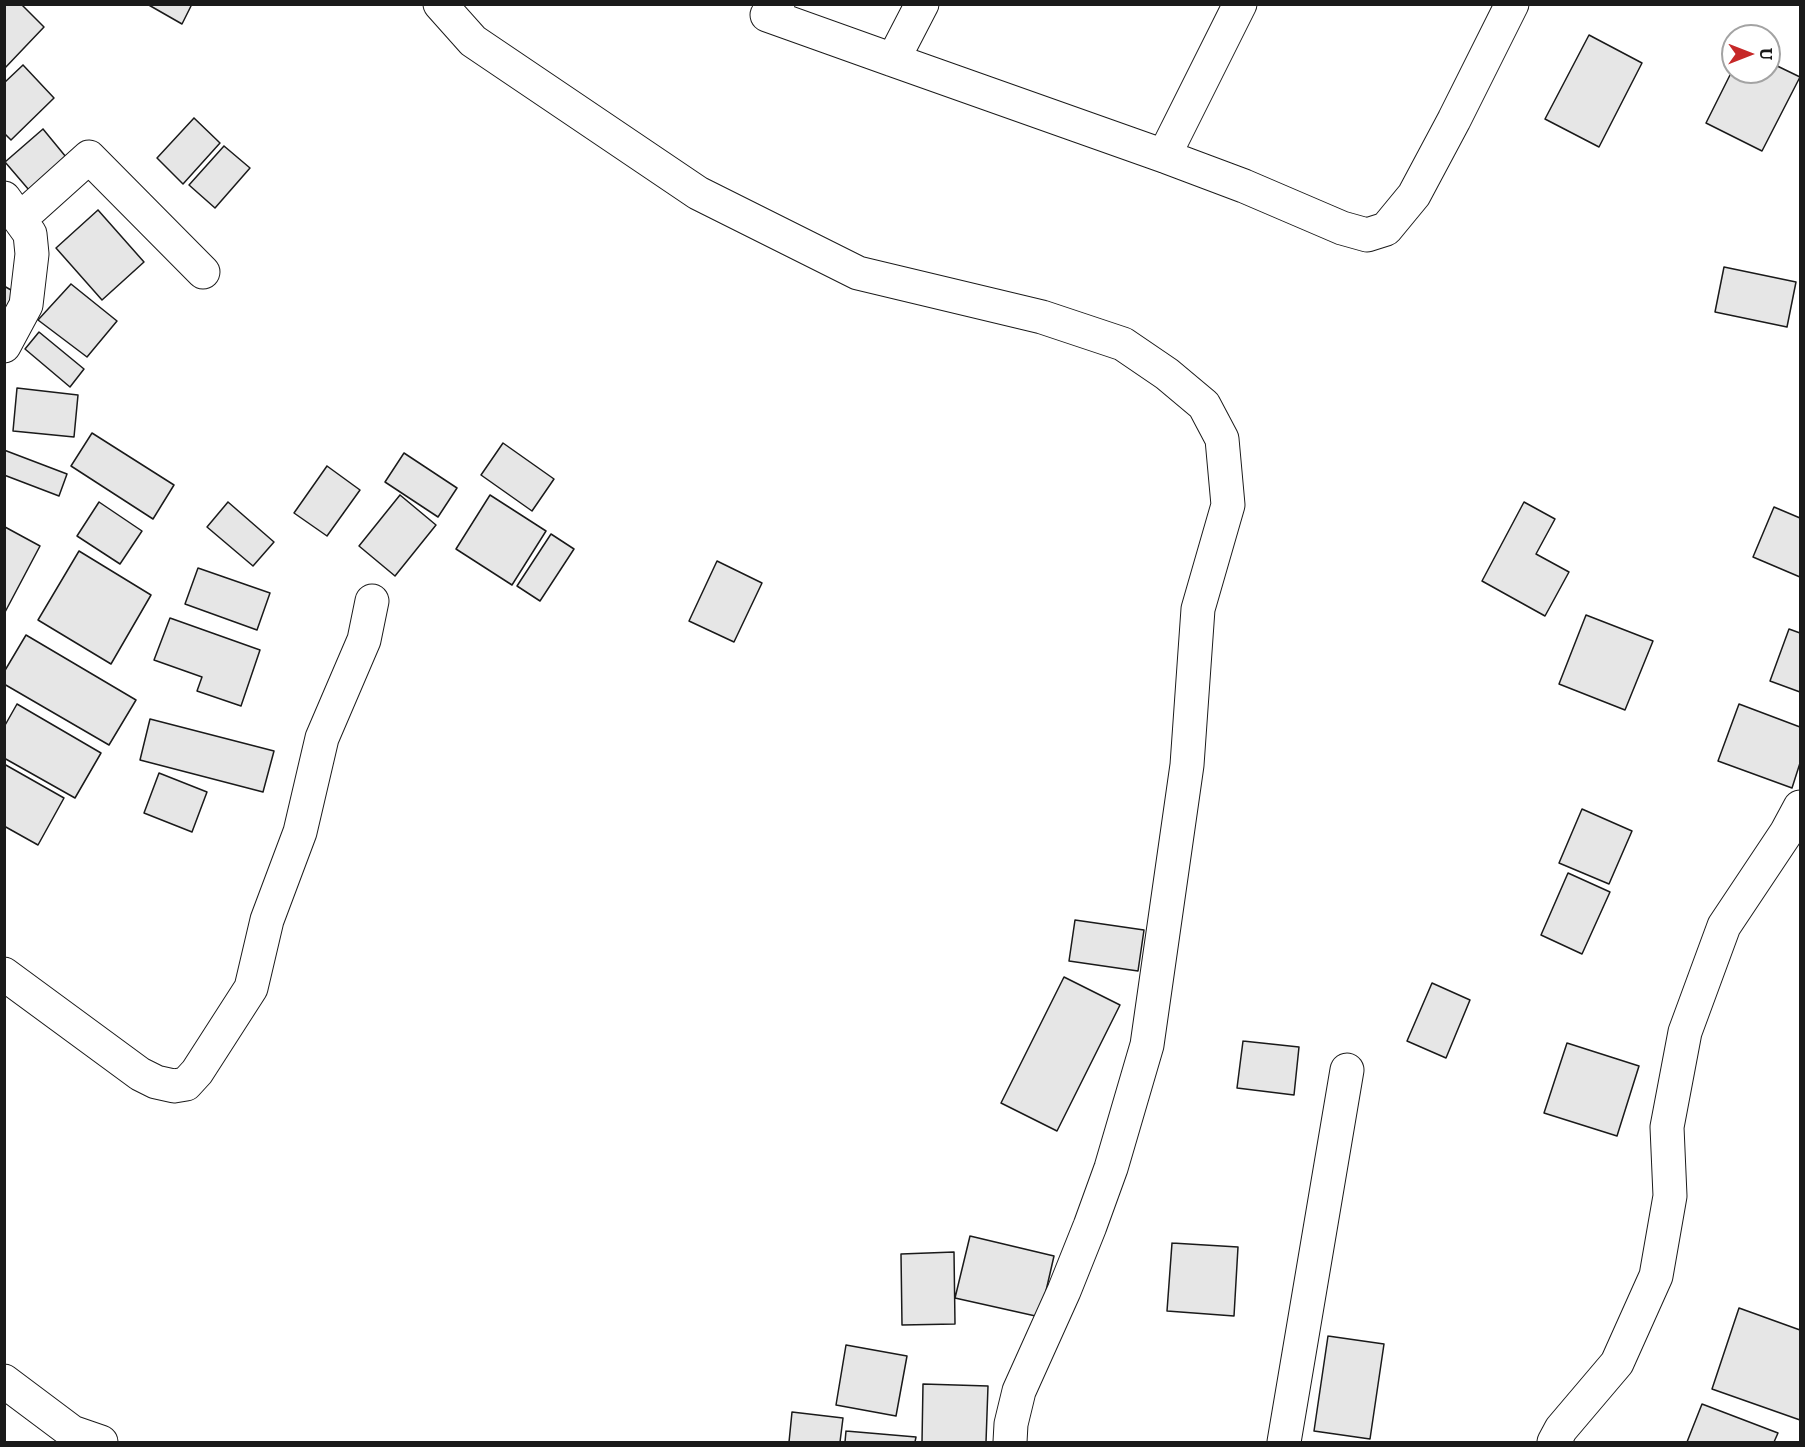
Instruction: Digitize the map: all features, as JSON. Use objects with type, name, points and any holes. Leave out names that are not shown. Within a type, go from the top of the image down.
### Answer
[{"type":"street","points":[[440,4],[473,41],[698,193],[858,273],[1042,317],[1123,344],[1167,374],[1204,405],[1221,439],[1228,506],[1198,609],[1187,765],[1147,1045],[1111,1168],[1090,1226],[1064,1292],[1019,1391],[1011,1424],[1010,1443]]},
{"type":"street","points":[[893,60],[922,4]]},
{"type":"street","points":[[1164,156],[1240,4]]},
{"type":"street","points":[[762,8],[893,60],[1244,186],[1342,228],[1367,235],[1386,229],[1414,195],[1512,4]]},
{"type":"street","points":[[4,346],[26,305],[18,259],[30,234],[12,208],[89,157],[203,272]]},
{"type":"street","points":[[4,974],[140,1074],[156,1082],[174,1086],[186,1084],[197,1072],[251,988],[267,920],[300,832],[322,738],[364,640],[372,601]]},
{"type":"street","points":[[1554,1443],[1561,1429],[1617,1363],[1656,1276],[1670,1196],[1666,1127],[1685,1032],[1724,926],[1786,833],[1800,807]]},
{"type":"street","points":[[1284,1443],[1347,1070]]},
{"type":"street","points":[[4,1381],[81,1439]]},
{"type":"building","points":[[4,4],[21,4],[44,27],[4,69]]},
{"type":"building","points":[[147,4],[192,4],[182,24]]},
{"type":"building","points":[[1589,35],[1642,63],[1599,147],[1545,119]]},
{"type":"building","points":[[23,65],[54,98],[11,140],[4,133],[4,83]]},
{"type":"building","points":[[1781,68],[1800,77],[1762,151],[1706,123],[1726,84],[1781,84]]},
{"type":"building","points":[[194,118],[220,143],[183,184],[157,158]]},
{"type":"building","points":[[43,129],[66,157],[29,190],[5,162]]},
{"type":"building","points":[[224,146],[250,168],[215,208],[189,185]]},
{"type":"building","points":[[98,210],[144,262],[102,300],[56,248]]},
{"type":"building","points":[[1724,267],[1796,282],[1787,327],[1715,312]]},
{"type":"building","points":[[71,284],[117,321],[87,357],[38,320]]},
{"type":"building","points":[[4,286],[18,294],[4,316]]},
{"type":"building","points":[[39,332],[84,369],[70,387],[25,349]]},
{"type":"building","points":[[17,388],[78,395],[74,437],[13,431]]},
{"type":"building","points":[[92,433],[174,485],[153,519],[71,466]]},
{"type":"building","points":[[503,443],[554,479],[532,511],[481,475]]},
{"type":"building","points":[[4,450],[67,474],[59,496],[4,475]]},
{"type":"building","points":[[404,453],[457,488],[438,517],[385,482]]},
{"type":"building","points":[[327,466],[360,490],[327,536],[294,513]]},
{"type":"building","points":[[400,495],[436,525],[395,576],[359,546]]},
{"type":"building","points":[[490,495],[546,531],[512,585],[456,549]]},
{"type":"building","points":[[99,502],[142,531],[120,564],[77,536]]},
{"type":"building","points":[[228,502],[274,542],[253,566],[207,527]]},
{"type":"building","points":[[1524,502],[1555,519],[1536,554],[1569,572],[1545,616],[1482,581]]},
{"type":"building","points":[[1774,507],[1800,518],[1800,577],[1753,557]]},
{"type":"building","points":[[4,528],[40,546],[4,614]]},
{"type":"building","points":[[551,534],[574,549],[540,601],[517,586]]},
{"type":"building","points":[[79,551],[151,595],[111,664],[38,620]]},
{"type":"building","points":[[717,561],[762,583],[734,642],[689,621]]},
{"type":"building","points":[[198,568],[270,593],[257,630],[185,604]]},
{"type":"building","points":[[1586,615],[1653,641],[1625,710],[1559,684]]},
{"type":"building","points":[[170,618],[260,650],[241,706],[197,691],[202,677],[154,660]]},
{"type":"building","points":[[1789,629],[1800,633],[1800,692],[1770,681]]},
{"type":"building","points":[[26,635],[136,700],[109,745],[4,684],[4,672]]},
{"type":"building","points":[[17,704],[101,753],[75,798],[4,758],[4,727]]},
{"type":"building","points":[[1739,704],[1800,727],[1800,763],[1792,788],[1718,761]]},
{"type":"building","points":[[150,719],[274,751],[263,792],[140,760]]},
{"type":"building","points":[[4,764],[64,798],[38,845],[4,826]]},
{"type":"building","points":[[159,773],[207,792],[192,832],[144,813]]},
{"type":"building","points":[[1582,809],[1632,831],[1609,884],[1559,863]]},
{"type":"building","points":[[1568,873],[1610,892],[1582,954],[1541,935]]},
{"type":"building","points":[[1075,920],[1144,930],[1138,971],[1069,961]]},
{"type":"building","points":[[1064,977],[1120,1005],[1057,1131],[1001,1103]]},
{"type":"building","points":[[1432,983],[1470,1000],[1446,1058],[1407,1041]]},
{"type":"building","points":[[1243,1041],[1299,1047],[1294,1095],[1237,1088]]},
{"type":"building","points":[[1567,1043],[1639,1066],[1617,1136],[1544,1113]]},
{"type":"building","points":[[970,1236],[1054,1256],[1040,1317],[955,1298]]},
{"type":"building","points":[[1172,1243],[1238,1247],[1234,1316],[1167,1311]]},
{"type":"building","points":[[954,1252],[955,1324],[902,1325],[901,1254]]},
{"type":"building","points":[[1739,1308],[1800,1330],[1800,1420],[1712,1389]]},
{"type":"building","points":[[1328,1336],[1384,1344],[1370,1439],[1314,1431]]},
{"type":"building","points":[[846,1345],[907,1356],[896,1416],[836,1405]]},
{"type":"building","points":[[923,1384],[988,1386],[986,1442],[922,1442]]},
{"type":"building","points":[[1702,1404],[1778,1433],[1774,1442],[1687,1442]]},
{"type":"building","points":[[792,1412],[843,1418],[840,1442],[789,1442]]},
{"type":"building","points":[[846,1431],[916,1437],[915,1442],[845,1442]]}]
